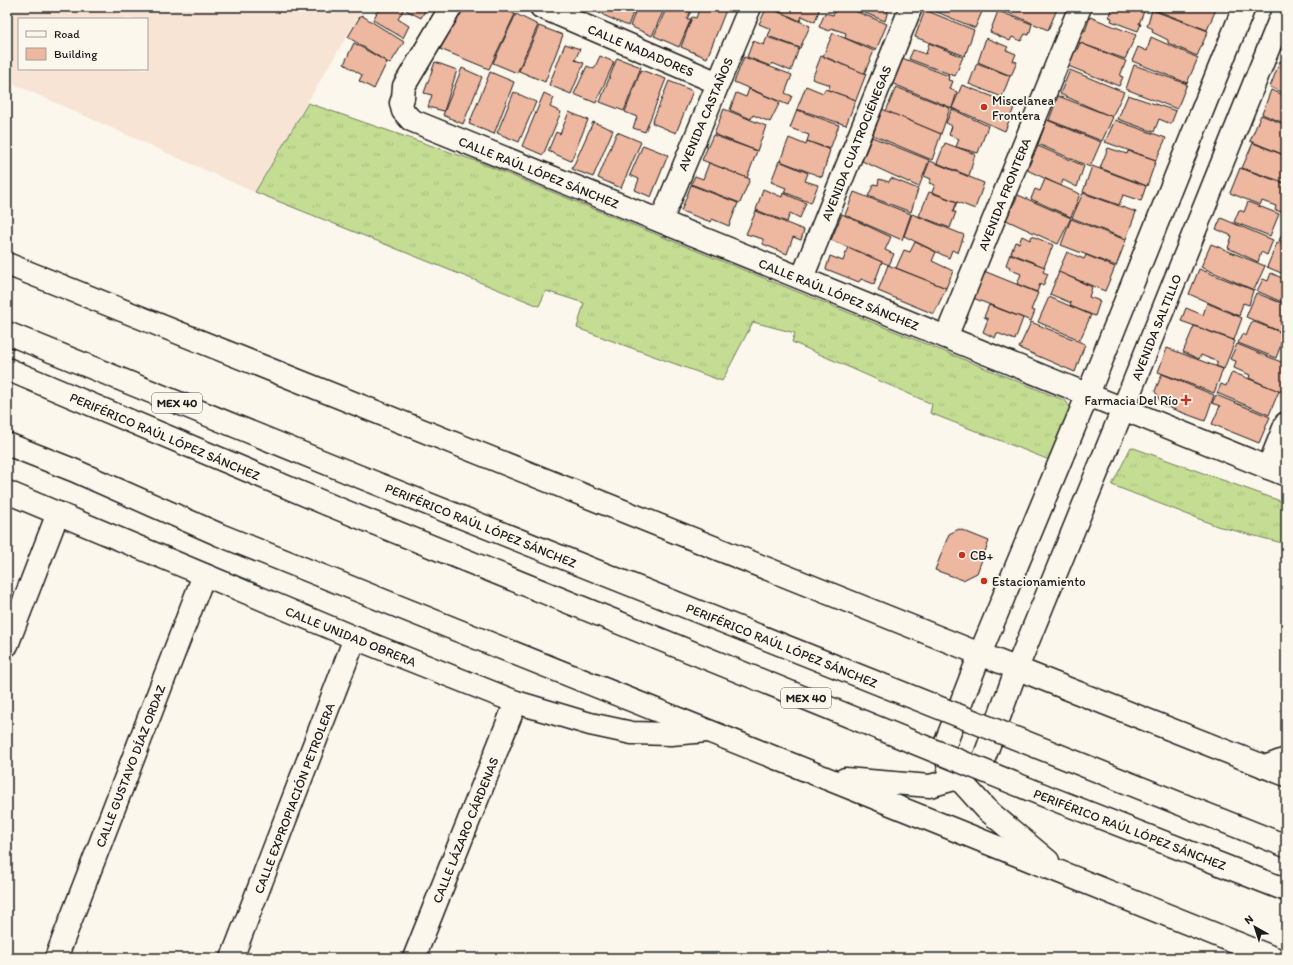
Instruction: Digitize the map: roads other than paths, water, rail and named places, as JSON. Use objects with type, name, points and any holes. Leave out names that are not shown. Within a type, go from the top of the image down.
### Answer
[{"type":"main road","name":"CALLE RAÚL LÓPEZ SÁNCHEZ","points":[[451,7],[404,86],[403,98],[400,103],[403,111],[411,120],[1277,471]]},
{"type":"main road","name":"CALLE NADADORES","points":[[541,7],[718,83]]},
{"type":"main road","name":"AVENIDA CASTAÑOS","points":[[661,221],[750,7]]},
{"type":"main road","name":"AVENIDA CUATROCIÉNEGAS","points":[[802,278],[911,7]]},
{"type":"main road","name":"AVENIDA FRONTERA","points":[[946,337],[1080,7]]},
{"type":"main road","points":[[1063,874],[986,809],[950,768],[944,747],[980,654],[1088,394],[1244,7]]},
{"type":"main road","name":"AVENIDA SALTILLO","points":[[1017,668],[1285,7]]},
{"type":"main road","points":[[7,264],[1286,775]]},
{"type":"main road","name":"PERIFÉRICO RAÚL LÓPEZ SÁNCHEZ","points":[[7,333],[348,472],[1286,846]]},
{"type":"main road","name":"PERIFÉRICO RAÚL LÓPEZ SÁNCHEZ","points":[[7,369],[327,504],[1041,794],[1286,890]]},
{"type":"main road","points":[[1277,471],[1286,423]]},
{"type":"main road","points":[[12,450],[73,470],[220,535],[1274,958]]},
{"type":"main road","name":"CALLE UNIDAD OBRERA","points":[[7,492],[355,638],[516,702],[590,724],[632,733],[671,734],[707,730]]},
{"type":"main road","points":[[7,644],[58,513]]},
{"type":"main road","name":"CALLE GUSTAVO DÍAZ ORDAZ","points":[[56,958],[204,574]]},
{"type":"main road","name":"CALLE EXPROPIACIÓN PETROLERA","points":[[232,958],[355,638]]},
{"type":"main road","points":[[822,777],[930,786],[958,778],[983,761],[1017,668]]},
{"type":"main road","name":"CALLE LÁZARO CÁRDENAS","points":[[414,958],[516,702]]},
{"type":"main road","points":[[1265,767],[1286,759]]},
{"type":"place","name":"Miscelanea Frontera","points":[[984,107]]},
{"type":"place","name":"Farmacia Del Río","points":[[1186,400]]},
{"type":"place","name":"CB+","points":[[962,555]]},
{"type":"place","name":"Estacionamiento","points":[[984,581]]}]
